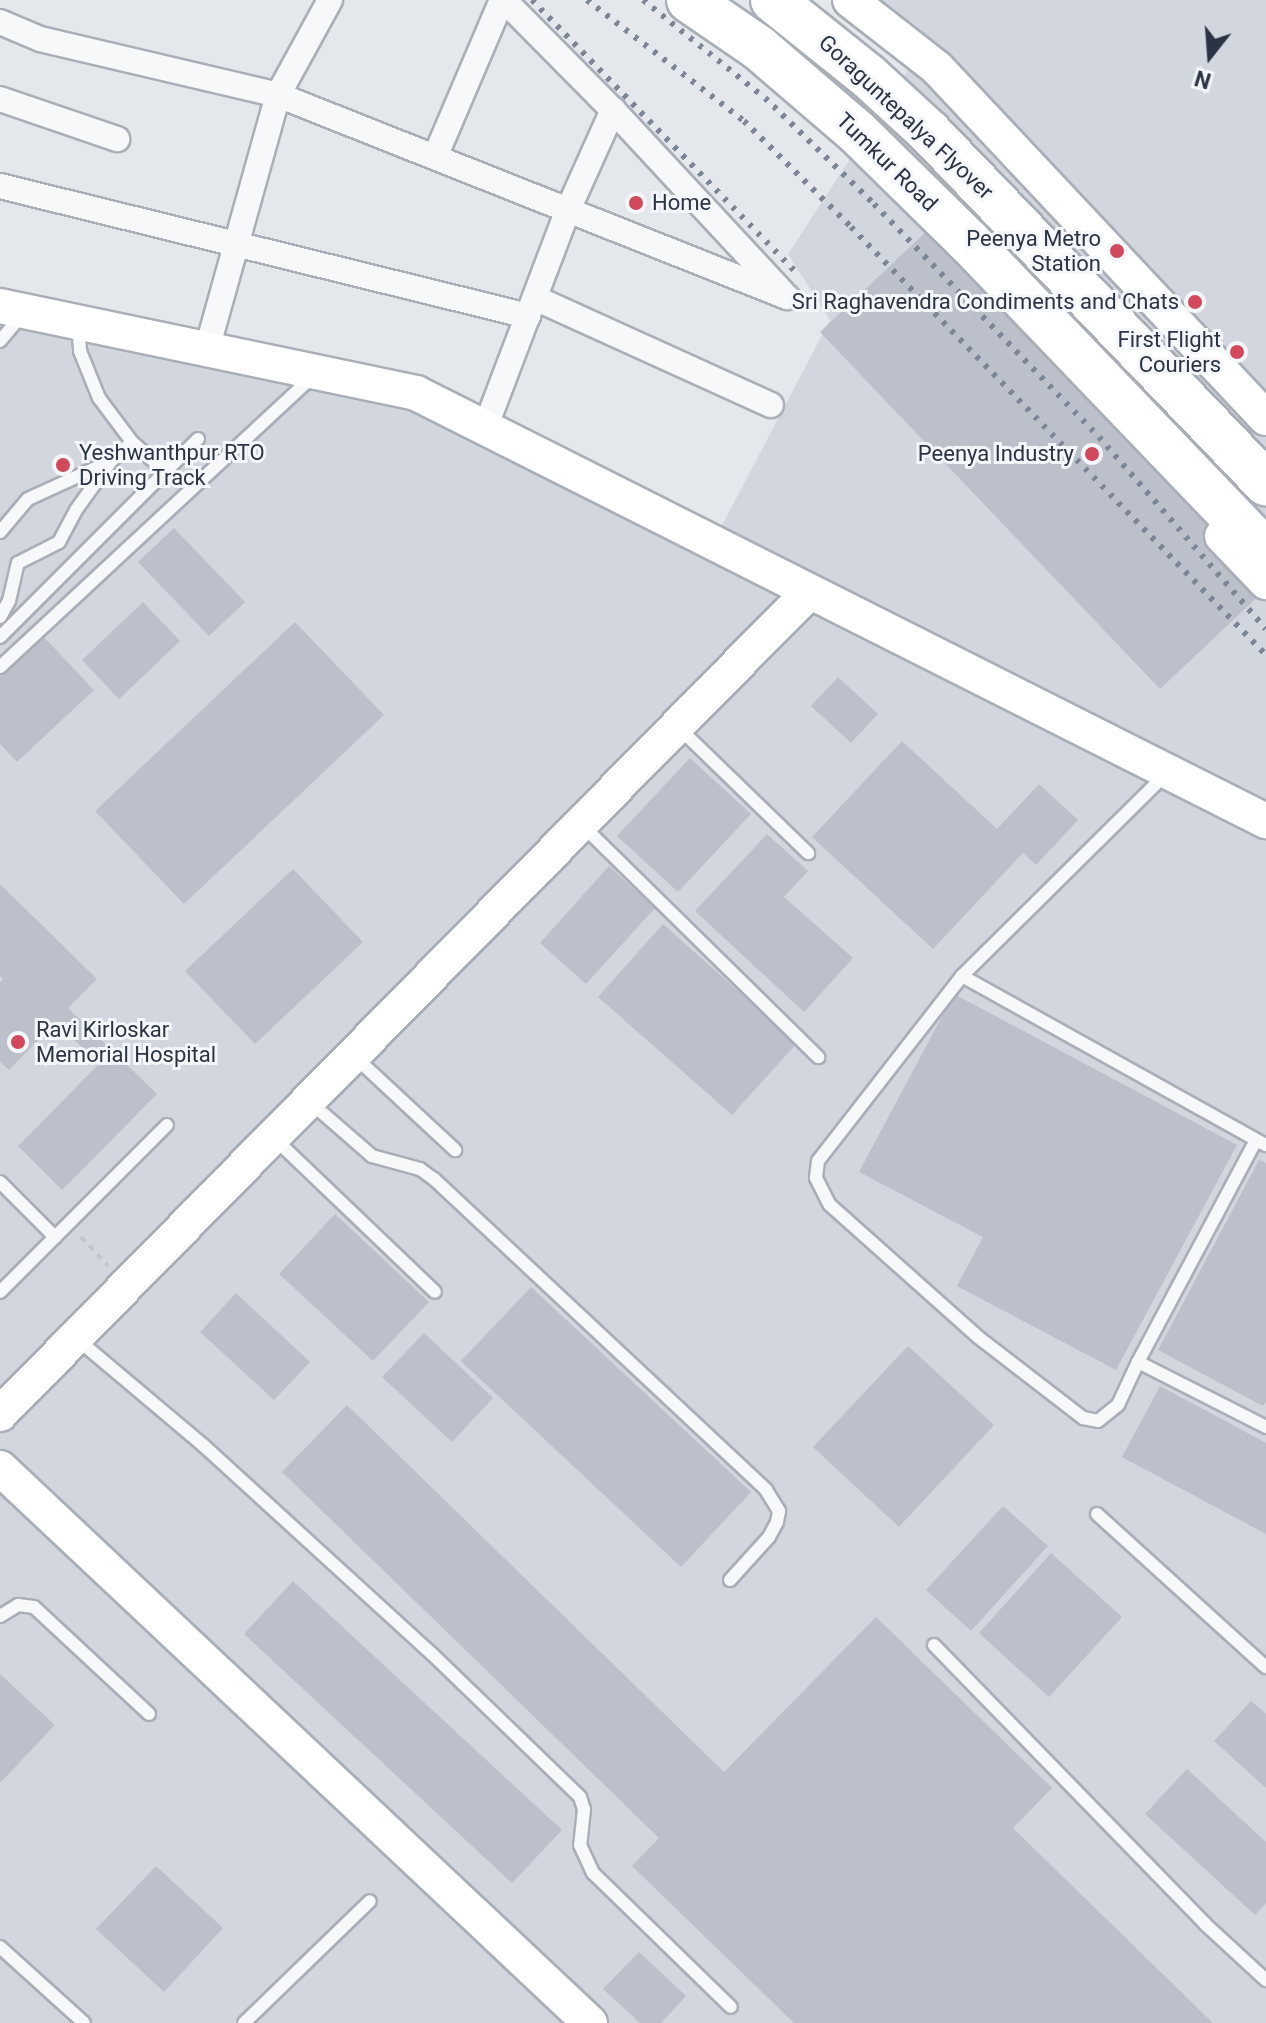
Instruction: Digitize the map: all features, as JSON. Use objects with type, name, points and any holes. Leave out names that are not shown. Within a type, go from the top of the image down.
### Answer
[{"type":"highway","name":"Tumkur Road","points":[[689,0],[759,48],[857,132],[969,242],[1266,552]]},
{"type":"highway","name":"Goraguntepalya Flyover","points":[[724,0],[841,90],[918,160],[1266,522]]},
{"type":"highway","name":"Goraguntepalya Flyover","points":[[773,0],[868,76],[929,132],[1266,484]]},
{"type":"highway","points":[[821,0],[907,72],[978,140],[1266,445]]},
{"type":"street","points":[[207,349],[278,95],[330,0]]},
{"type":"street","points":[[0,22],[40,39],[278,95],[787,297],[613,110],[503,0],[435,157]]},
{"type":"street","points":[[667,0],[749,62],[882,179],[1266,582]]},
{"type":"street","points":[[850,0],[937,68],[1266,418]]},
{"type":"street","points":[[0,99],[117,139]]},
{"type":"street","points":[[485,428],[568,210],[613,110]]},
{"type":"street","points":[[0,186],[236,246],[531,307],[771,405]]},
{"type":"street","points":[[13,309],[416,393],[1266,821]]},
{"type":"street","points":[[4,1401],[75,1337],[809,592]]},
{"type":"street","points":[[0,1468],[575,2014]]},
{"type":"lane","points":[[0,341],[13,309]]},
{"type":"lane","points":[[77,322],[80,351],[99,398],[132,442],[166,472]]},
{"type":"lane","points":[[0,667],[318,371]]},
{"type":"lane","points":[[0,637],[198,439]]},
{"type":"lane","points":[[0,617],[9,601],[18,563],[59,542],[76,510],[111,461],[132,442]]},
{"type":"lane","points":[[0,532],[28,499],[111,461]]},
{"type":"lane","points":[[677,726],[808,853]]},
{"type":"lane","points":[[962,976],[1261,1143],[1138,1362],[1118,1405],[1098,1421],[1083,1418],[978,1337],[830,1205],[816,1178],[818,1161],[962,976],[1169,771]]},
{"type":"lane","points":[[581,823],[818,1057]]},
{"type":"lane","points":[[353,1055],[455,1150]]},
{"type":"lane","points":[[308,1101],[372,1156],[420,1169],[434,1179],[766,1490],[779,1511],[777,1522],[730,1580]]},
{"type":"lane","points":[[0,1292],[167,1125]]},
{"type":"lane","points":[[272,1137],[435,1292]]},
{"type":"lane","points":[[0,1182],[55,1237]]},
{"type":"lane","points":[[75,1337],[203,1445],[431,1653],[580,1797],[584,1809],[580,1845],[593,1873],[731,2007]]},
{"type":"lane","points":[[1138,1362],[1266,1427]]},
{"type":"lane","points":[[1097,1514],[1266,1667]]},
{"type":"lane","points":[[0,1616],[18,1605],[34,1607],[149,1714]]},
{"type":"lane","points":[[934,1645],[1205,1924],[1266,1980]]},
{"type":"lane","points":[[244,2023],[370,1901]]},
{"type":"lane","points":[[0,1947],[84,2023]]},
{"type":"path","points":[[68,1224],[105,1262]]},
{"type":"shaded area","points":[[858,0],[1266,0],[1266,2023],[0,2023],[0,295],[394,396],[708,552],[830,320],[788,254],[919,53]]},
{"type":"building","points":[[930,228],[1266,581],[1266,589],[1160,689],[820,332]]},
{"type":"building","points":[[174,528],[245,602],[209,636],[138,562]]},
{"type":"building","points":[[143,602],[180,641],[119,699],[82,660]]},
{"type":"building","points":[[295,622],[384,715],[184,904],[95,811]]},
{"type":"building","points":[[43,636],[94,690],[17,762],[0,744],[0,676]]},
{"type":"building","points":[[838,677],[878,714],[851,743],[811,706]]},
{"type":"building","points":[[902,741],[997,829],[1039,784],[1078,820],[1036,865],[1023,853],[933,949],[812,837]]},
{"type":"building","points":[[690,758],[751,814],[678,892],[617,836]]},
{"type":"building","points":[[767,834],[808,871],[784,897],[853,958],[804,1012],[695,911]]},
{"type":"building","points":[[609,866],[655,908],[586,984],[540,943]]},
{"type":"building","points":[[293,869],[363,942],[255,1044],[185,971]]},
{"type":"building","name":"Ravi Kirloskar Memorial Hospital","points":[[0,884],[97,979],[68,1008],[157,1094],[62,1190],[18,1146],[99,1064],[56,1022],[9,1070],[0,1062],[0,983],[3,979],[0,976]]},
{"type":"building","points":[[663,924],[797,1043],[732,1115],[598,997]]},
{"type":"building","points":[[954,994],[1237,1145],[1116,1370],[957,1286],[983,1237],[859,1172]]},
{"type":"building","points":[[1259,1160],[1266,1163],[1266,1401],[1263,1406],[1158,1350]]},
{"type":"building","points":[[335,1214],[429,1302],[373,1361],[279,1274]]},
{"type":"building","points":[[531,1287],[751,1492],[681,1567],[461,1361]]},
{"type":"building","points":[[236,1293],[310,1362],[274,1400],[200,1332]]},
{"type":"building","points":[[424,1333],[493,1398],[452,1442],[382,1377]]},
{"type":"building","points":[[908,1346],[994,1425],[899,1527],[813,1447]]},
{"type":"building","points":[[1160,1386],[1266,1443],[1266,1534],[1122,1457]]},
{"type":"building","points":[[347,1405],[724,1772],[876,1617],[1052,1788],[1013,1828],[1213,2023],[794,2023],[632,1866],[659,1838],[282,1472]]},
{"type":"building","points":[[1003,1506],[1048,1546],[971,1631],[926,1590]]},
{"type":"building","points":[[1051,1553],[1122,1617],[1049,1697],[979,1633]]},
{"type":"building","points":[[293,1581],[562,1830],[512,1883],[244,1634]]},
{"type":"building","points":[[0,1674],[55,1725],[0,1783]]},
{"type":"building","points":[[1251,1701],[1266,1714],[1266,1788],[1214,1741]]},
{"type":"building","points":[[1187,1769],[1266,1842],[1266,1903],[1255,1915],[1145,1814]]},
{"type":"building","points":[[156,1866],[223,1928],[164,1992],[96,1929]]},
{"type":"building","points":[[639,1952],[686,1996],[661,2023],[640,2023],[603,1989]]},
{"type":"railway","points":[[532,0],[795,271]]},
{"type":"railway","points":[[587,0],[744,121],[851,227],[1266,655]]},
{"type":"railway","points":[[643,0],[765,98],[874,204],[1099,437],[1266,629]]},
{"type":"place","name":"Home","points":[[636,203]]},
{"type":"place","name":"Peenya Metro Station","points":[[1117,251]]},
{"type":"place","name":"Sri Raghavendra Condiments and Chats","points":[[1195,302]]},
{"type":"place","name":"First Flight Couriers","points":[[1237,352]]},
{"type":"place","name":"Peenya Industry","points":[[1092,454]]},
{"type":"place","name":"Yeshwanthpur RTO Driving Track","points":[[63,465]]},
{"type":"place","name":"Ravi Kirloskar Memorial Hospital","points":[[18,1042]]}]
